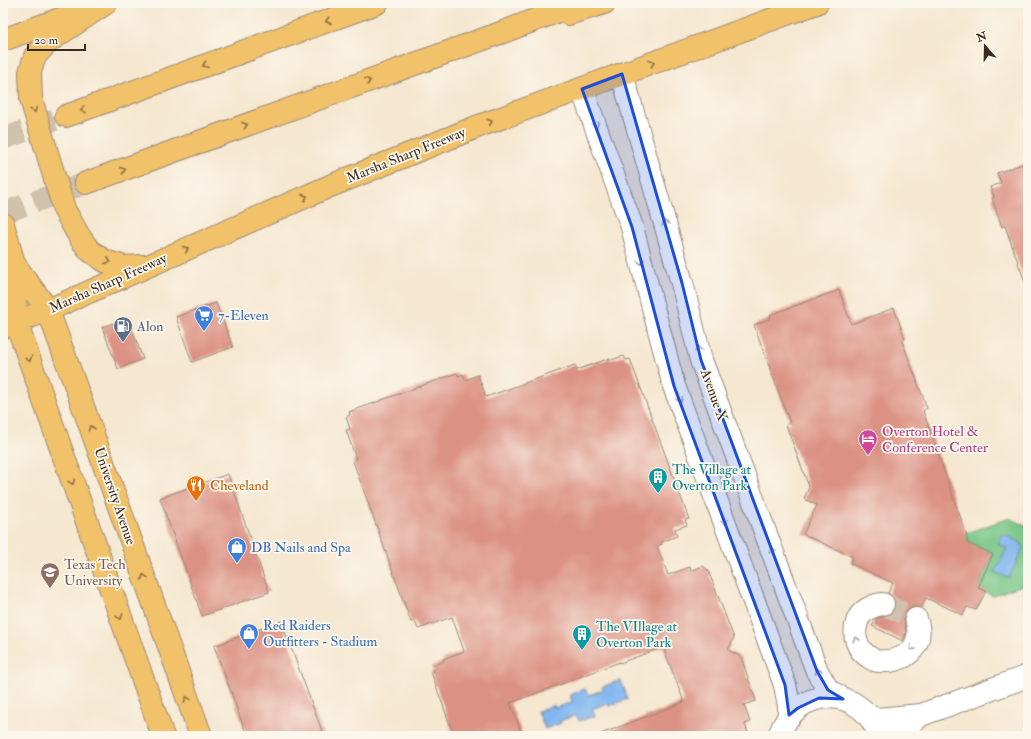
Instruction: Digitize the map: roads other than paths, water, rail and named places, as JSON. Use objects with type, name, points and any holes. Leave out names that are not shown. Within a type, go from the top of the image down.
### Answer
[{"type":"main road","points":[[3,40],[105,3]]},
{"type":"main road","points":[[105,3],[49,42],[35,56],[30,72],[31,99],[64,208],[79,236],[89,250],[105,261],[124,267],[150,265]]},
{"type":"main road","points":[[66,116],[377,3]]},
{"type":"main road","points":[[86,183],[580,3]]},
{"type":"main road","points":[[503,32],[604,3]]},
{"type":"main road","name":"Marsha Sharp Freeway","points":[[10,324],[48,310],[352,177],[479,126],[817,3]]},
{"type":"main road","name":"University Avenue","points":[[3,224],[14,264],[10,324],[69,472],[163,736]]},
{"type":"main road","name":"University Avenue","points":[[14,264],[48,310],[201,736]]},
{"type":"street","name":"Avenue X","points":[[622,74],[682,283],[701,360],[817,671],[828,690],[857,706],[869,716]]},
{"type":"street","points":[[582,89],[632,226],[674,386],[786,685],[789,716]]},
{"type":"street","points":[[883,604],[876,604],[862,613],[857,619],[855,629],[855,639],[859,647],[873,660],[895,660],[905,655],[912,649],[917,643],[919,633],[919,626],[916,619]]},
{"type":"street","points":[[869,716],[877,719],[921,715],[1028,676]]},
{"type":"street","points":[[778,736],[789,716],[808,702],[819,698],[831,697],[843,699]]},
{"type":"street","points":[[894,736],[921,715]]},
{"type":"street","points":[[869,716],[879,736]]},
{"type":"water","points":[[1003,534],[1020,542],[1023,548],[1009,578],[995,572],[1007,548],[998,544]]},
{"type":"water","points":[[621,680],[628,699],[609,706],[608,703],[592,709],[595,716],[579,721],[576,715],[545,729],[538,711],[554,705],[555,708],[572,702],[570,695],[585,689],[588,695],[603,690],[602,687]]},
{"type":"tunnel","points":[[3,139],[66,116]]},
{"type":"tunnel","points":[[3,213],[86,183]]},
{"type":"tunnel","points":[[883,604],[916,619]]},
{"type":"place","name":"7-Eleven","points":[[204,332]]},
{"type":"place","name":"Alon","points":[[123,343]]},
{"type":"place","name":"Overton Hotel & Conference Center","points":[[868,456]]},
{"type":"place","name":"The Village at Overton Park","points":[[658,494]]},
{"type":"place","name":"Cheveland","points":[[196,502]]},
{"type":"place","name":"DB Nails and Spa","points":[[237,564]]},
{"type":"place","name":"Texas Tech University","points":[[50,589]]},
{"type":"place","name":"Red Raiders Outfitters - Stadium","points":[[249,650]]},
{"type":"place","name":"The VIllage at Overton Park","points":[[582,651]]}]
